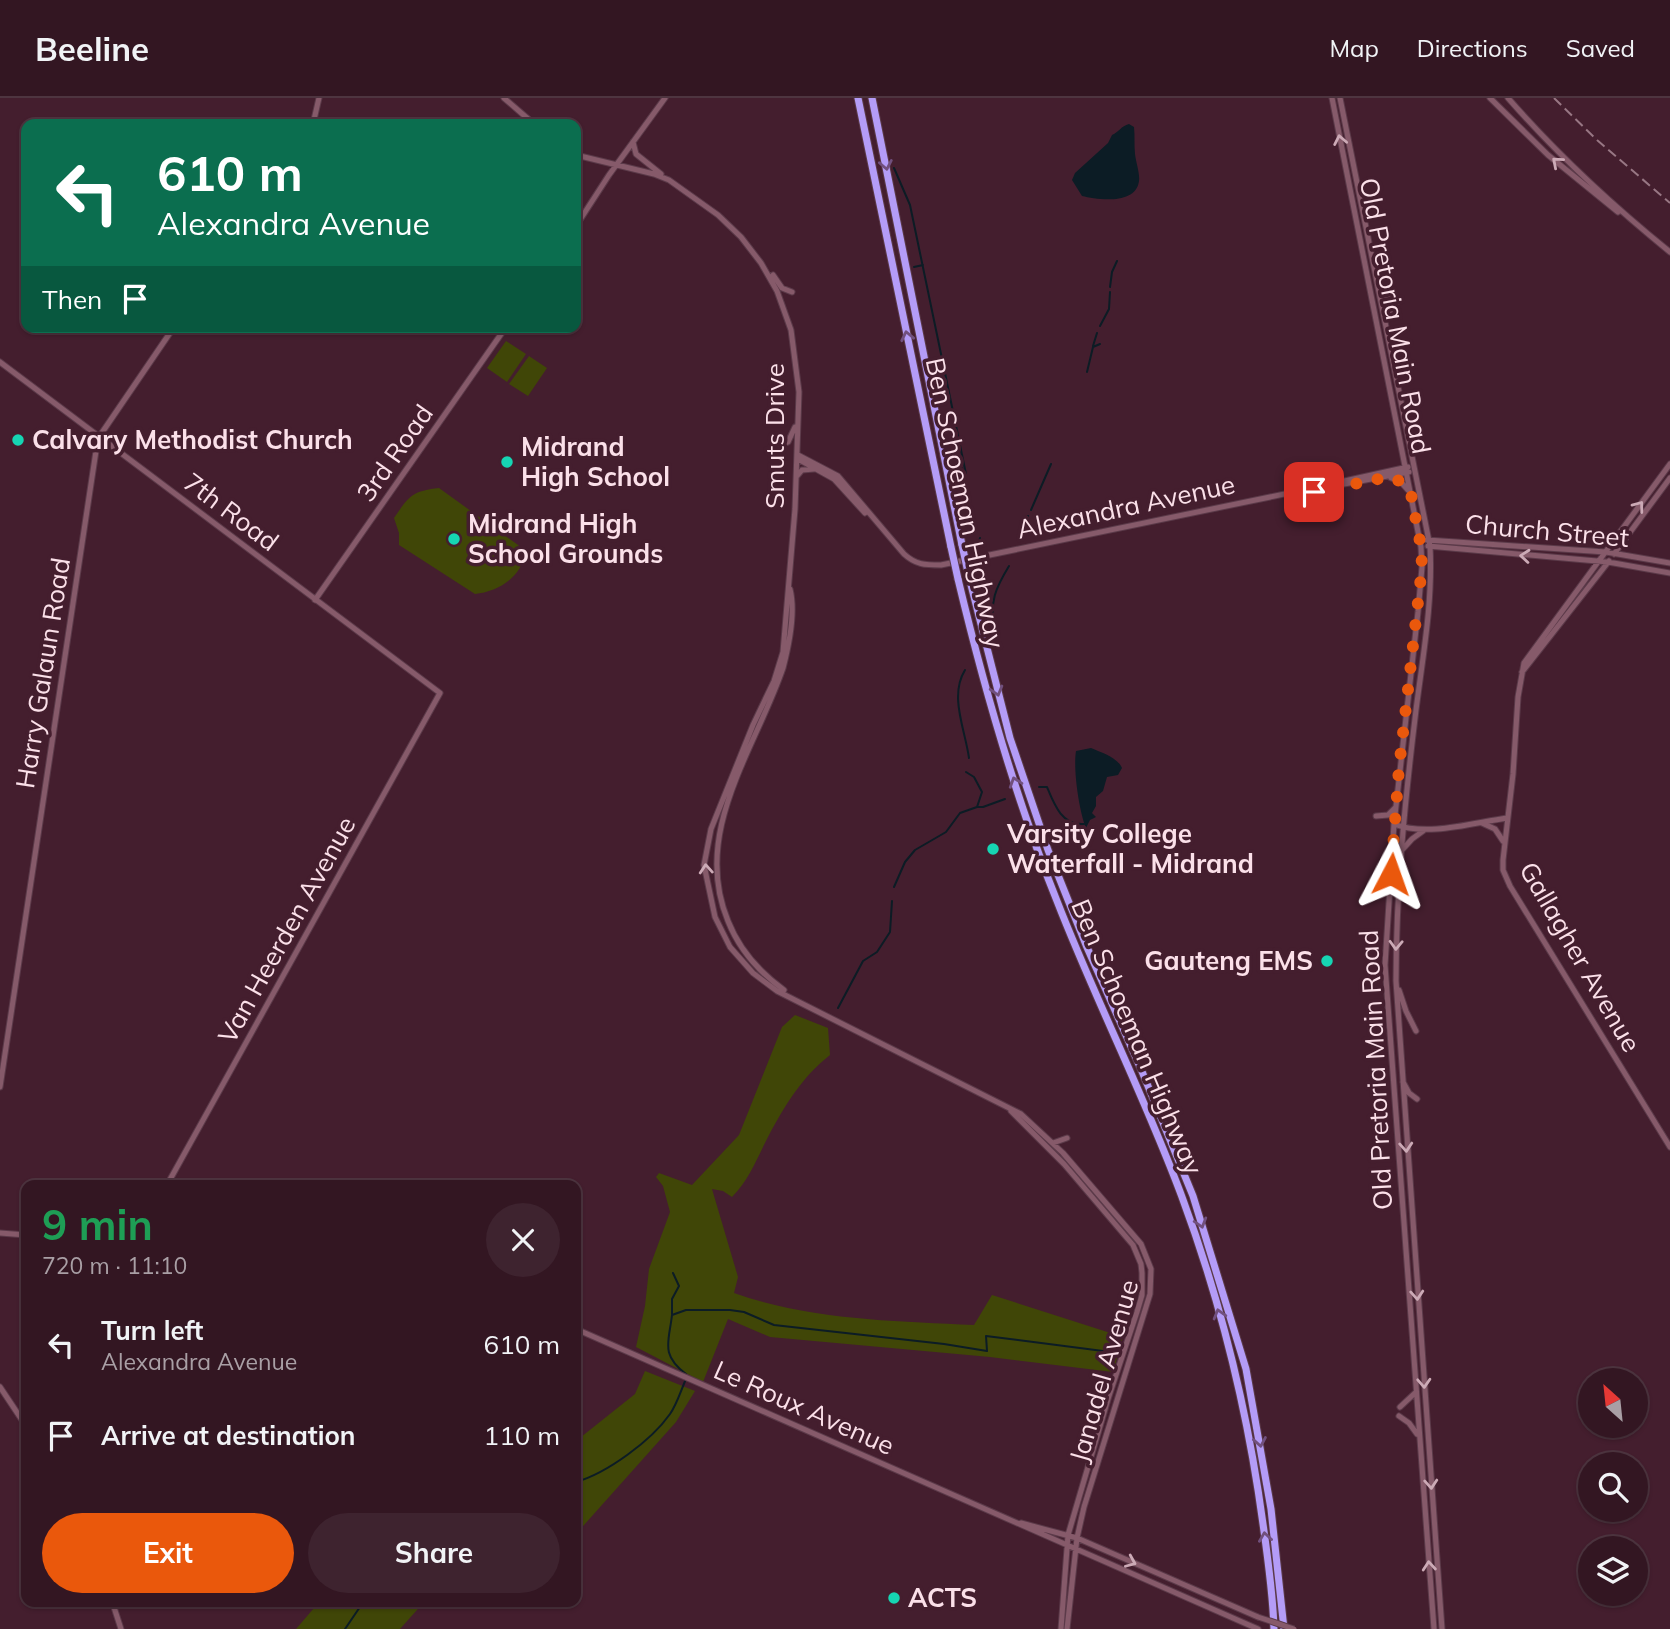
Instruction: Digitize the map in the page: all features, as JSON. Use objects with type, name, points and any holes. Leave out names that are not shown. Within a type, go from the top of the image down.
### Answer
[{"type":"highway","name":"Ben Schoeman Highway","points":[[872,98],[962,545],[1010,738],[1048,850],[1081,933],[1193,1196],[1246,1369],[1271,1509],[1284,1629]]},
{"type":"highway","name":"Ben Schoeman Highway","points":[[858,100],[951,547],[986,691],[1039,853],[1076,949],[1137,1086],[1183,1199],[1210,1286],[1236,1374],[1251,1444],[1270,1573],[1274,1629]]},
{"type":"main road","points":[[314,119],[319,98]]},
{"type":"main road","points":[[504,98],[528,119]]},
{"type":"main road","points":[[581,218],[665,98]]},
{"type":"main road","name":"Old Pretoria Main Road","points":[[1332,98],[1421,544],[1419,598],[1395,807],[1385,965],[1433,1628]]},
{"type":"main road","name":"Old Pretoria Main Road","points":[[1340,98],[1430,543],[1429,610],[1398,897],[1396,981],[1442,1629]]},
{"type":"main road","points":[[1490,98],[1556,162],[1609,206],[1630,219]]},
{"type":"main road","points":[[1508,98],[1558,151],[1630,219],[1670,251]]},
{"type":"main road","points":[[633,142],[638,156],[669,180]]},
{"type":"main road","name":"Smuts Drive","points":[[581,157],[669,180],[729,225],[761,263],[777,291],[791,330],[799,392],[798,457],[785,639],[780,665],[764,706],[753,725],[707,843],[704,865],[711,902]]},
{"type":"main road","points":[[761,263],[782,288],[792,292]]},
{"type":"main road","points":[[1379,291],[1396,302],[1385,318]]},
{"type":"main road","name":"Harry Galaun Road","points":[[0,1087],[99,437],[170,333]]},
{"type":"main road","name":"3rd Road","points":[[315,600],[502,333]]},
{"type":"main road","name":"7th Road","points":[[0,362],[440,693]]},
{"type":"main road","points":[[777,446],[783,446],[791,439],[797,417]]},
{"type":"main road","points":[[798,457],[838,483],[875,522]]},
{"type":"main road","name":"Alexandra Avenue","points":[[798,457],[838,476],[908,558],[925,565],[941,565],[1415,468]]},
{"type":"main road","points":[[1522,672],[1526,659],[1670,464]]},
{"type":"main road","points":[[797,476],[803,470],[818,469]]},
{"type":"main road","name":"Alexandra Avenue","points":[[1299,491],[1314,492],[1388,477],[1406,470]]},
{"type":"main road","points":[[1388,477],[1400,481],[1411,494]]},
{"type":"main road","points":[[1522,672],[1670,478]]},
{"type":"main road","points":[[1625,539],[1624,548],[1629,556]]},
{"type":"main road","name":"Church Street","points":[[1430,543],[1600,561],[1670,573]]},
{"type":"main road","name":"Church Street","points":[[1421,544],[1606,552],[1670,563]]},
{"type":"main road","points":[[1585,560],[1590,575]]},
{"type":"main road","name":"Smuts Drive","points":[[720,901],[715,870],[718,834],[729,796],[783,668],[790,626],[792,594],[789,586]]},
{"type":"main road","name":"Gallagher Avenue","points":[[1522,672],[1503,847],[1503,870],[1510,886],[1670,1147]]},
{"type":"main road","name":"Van Heerden Avenue","points":[[170,1180],[440,693]]},
{"type":"main road","points":[[1376,816],[1388,815],[1395,807]]},
{"type":"main road","points":[[1394,824],[1426,830],[1507,818]]},
{"type":"main road","points":[[1478,822],[1500,833],[1503,847]]},
{"type":"main road","points":[[1402,851],[1412,839],[1426,830]]},
{"type":"main road","name":"Janadel Avenue","points":[[720,901],[732,931],[750,960],[799,1002]]},
{"type":"main road","name":"Janadel Avenue","points":[[711,902],[722,933],[737,956],[765,983],[1021,1114],[1053,1143],[1141,1244],[1147,1256],[1152,1276],[1148,1304],[1084,1507],[1077,1538],[1068,1629]]},
{"type":"main road","points":[[1396,981],[1406,1012],[1416,1031]]},
{"type":"main road","points":[[1401,1075],[1407,1091],[1417,1099]]},
{"type":"main road","name":"Janadel Avenue","points":[[1004,1104],[1087,1190],[1133,1245],[1142,1264],[1143,1281],[1137,1312],[1068,1535],[1062,1629]]},
{"type":"main road","points":[[1053,1143],[1067,1138]]},
{"type":"main road","points":[[0,1233],[21,1235]]},
{"type":"main road","name":"Le Roux Avenue","points":[[581,1331],[1258,1629]]},
{"type":"main road","points":[[0,1387],[21,1419]]},
{"type":"main road","points":[[0,1393],[21,1420]]},
{"type":"main road","points":[[1401,1407],[1415,1393]]},
{"type":"main road","points":[[1399,1416],[1412,1425],[1419,1441]]},
{"type":"main road","name":"Le Roux Avenue","points":[[1018,1522],[1077,1538],[1258,1617],[1294,1629]]},
{"type":"main road","points":[[114,1607],[121,1629]]},
{"type":"green space","points":[[506,341],[526,354],[507,382],[487,368]]},
{"type":"green space","points":[[529,356],[547,368],[528,396],[509,384]]},
{"type":"green space","name":"Midrand High School Grounds","points":[[439,488],[525,550],[520,568],[501,586],[475,594],[399,545],[399,533],[394,518],[412,496]]},
{"type":"green space","points":[[795,1015],[828,1028],[830,1055],[803,1082],[788,1103],[748,1176],[732,1197],[723,1191],[712,1189],[738,1277],[734,1293],[793,1309],[853,1318],[974,1325],[992,1295],[1123,1337],[1113,1372],[990,1357],[770,1337],[728,1319],[703,1382],[636,1347],[645,1306],[649,1269],[670,1212],[663,1186],[656,1177],[659,1173],[692,1185],[739,1135],[782,1027]]},
{"type":"green space","points":[[645,1371],[695,1391],[676,1422],[581,1528],[581,1437],[635,1394]]},
{"type":"green space","points":[[315,1607],[420,1607],[400,1629],[296,1629]]},
{"type":"water","points":[[1129,124],[1134,127],[1139,178],[1136,189],[1131,194],[1115,199],[1082,196],[1072,180],[1075,173],[1108,143],[1112,135]]},
{"type":"water","points":[[1091,748],[1113,758],[1122,768],[1118,775],[1107,777],[1103,791],[1096,797],[1096,806],[1092,813],[1096,817],[1090,820],[1086,828],[1077,790],[1075,759],[1076,751]]},
{"type":"waterway","points":[[894,168],[910,205],[966,474]]},
{"type":"waterway","points":[[1110,287],[1117,261]]},
{"type":"waterway","points":[[914,267],[923,265]]},
{"type":"waterway","points":[[1100,326],[1109,309],[1110,292]]},
{"type":"waterway","points":[[1093,346],[1097,333]]},
{"type":"waterway","points":[[1087,372],[1093,347],[1100,344]]},
{"type":"waterway","points":[[958,463],[963,470]]},
{"type":"waterway","points":[[1031,510],[1051,464]]},
{"type":"waterway","points":[[1018,540],[1028,516]]},
{"type":"waterway","points":[[977,549],[980,538]]},
{"type":"waterway","points":[[994,628],[995,596],[1009,566]]},
{"type":"waterway","points":[[965,670],[960,680],[958,702],[969,758]]},
{"type":"waterway","points":[[894,887],[905,862],[915,850],[946,832],[960,813],[977,807],[982,792],[974,777],[966,772]]},
{"type":"waterway","points":[[1039,787],[1047,787],[1064,818],[1076,824],[1084,824]]},
{"type":"waterway","points":[[977,807],[1005,799]]},
{"type":"waterway","points":[[838,1008],[863,961],[877,952],[890,932],[892,901]]},
{"type":"waterway","points":[[672,1314],[672,1299],[679,1286],[673,1273]]},
{"type":"waterway","points":[[686,1374],[672,1360],[668,1347],[672,1315],[686,1310],[730,1310],[744,1312],[774,1325],[987,1351],[986,1336],[1103,1351]]},
{"type":"waterway","points":[[581,1480],[614,1464],[652,1435],[672,1410],[686,1379]]},
{"type":"waterway","points":[[345,1629],[360,1607]]},
{"type":"railway","points":[[1554,98],[1597,140],[1670,203]]},
{"type":"place","name":"Calvary Methodist Church","points":[[18,440]]},
{"type":"place","name":"Midrand High School","points":[[507,462]]},
{"type":"place","name":"Midrand High School Grounds","points":[[454,539]]},
{"type":"place","name":"Varsity College Waterfall - Midrand","points":[[993,849]]},
{"type":"place","name":"Gauteng EMS","points":[[1327,961]]},
{"type":"place","name":"ACTS","points":[[894,1598]]},
{"type":"route","points":[[1314,492],[1388,477],[1400,481],[1411,494],[1422,567],[1399,768],[1391,874]]}]
